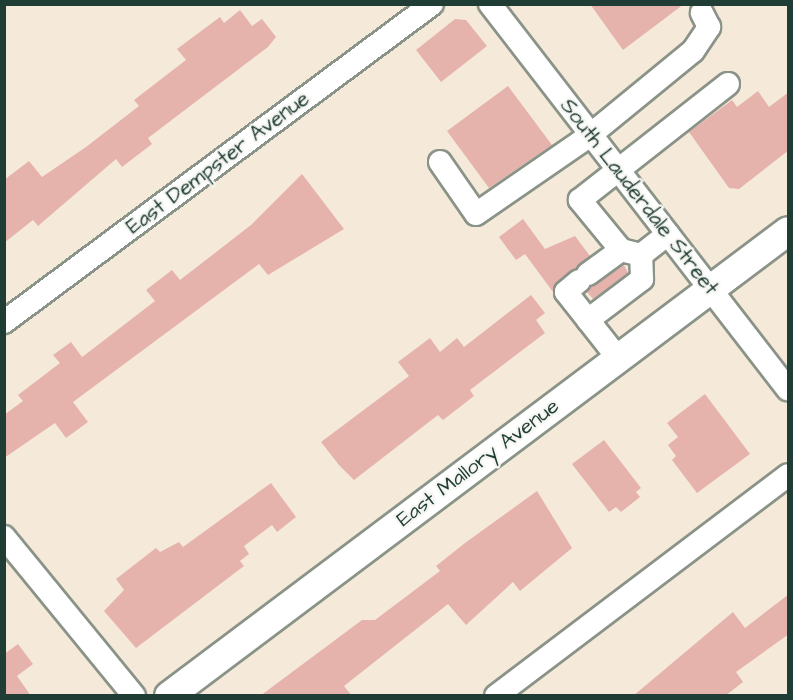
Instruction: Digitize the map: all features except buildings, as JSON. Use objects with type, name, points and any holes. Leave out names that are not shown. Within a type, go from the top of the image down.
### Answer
[{"type":"main road","name":"East Mallory Avenue","points":[[169,696],[789,231]]},
{"type":"street","name":"East Dempster Avenue","points":[[4,322],[432,4]]},
{"type":"street","name":"South Lauderdale Street","points":[[490,4],[589,136],[712,288],[789,389]]},
{"type":"street","points":[[440,162],[476,214],[589,136],[693,51],[709,27],[702,13]]},
{"type":"street","points":[[588,320],[642,279],[631,253],[580,200],[728,84]]},
{"type":"street","points":[[618,358],[566,292],[584,278],[668,234]]},
{"type":"street","points":[[496,696],[789,475]]},
{"type":"street","points":[[4,537],[134,696]]}]
